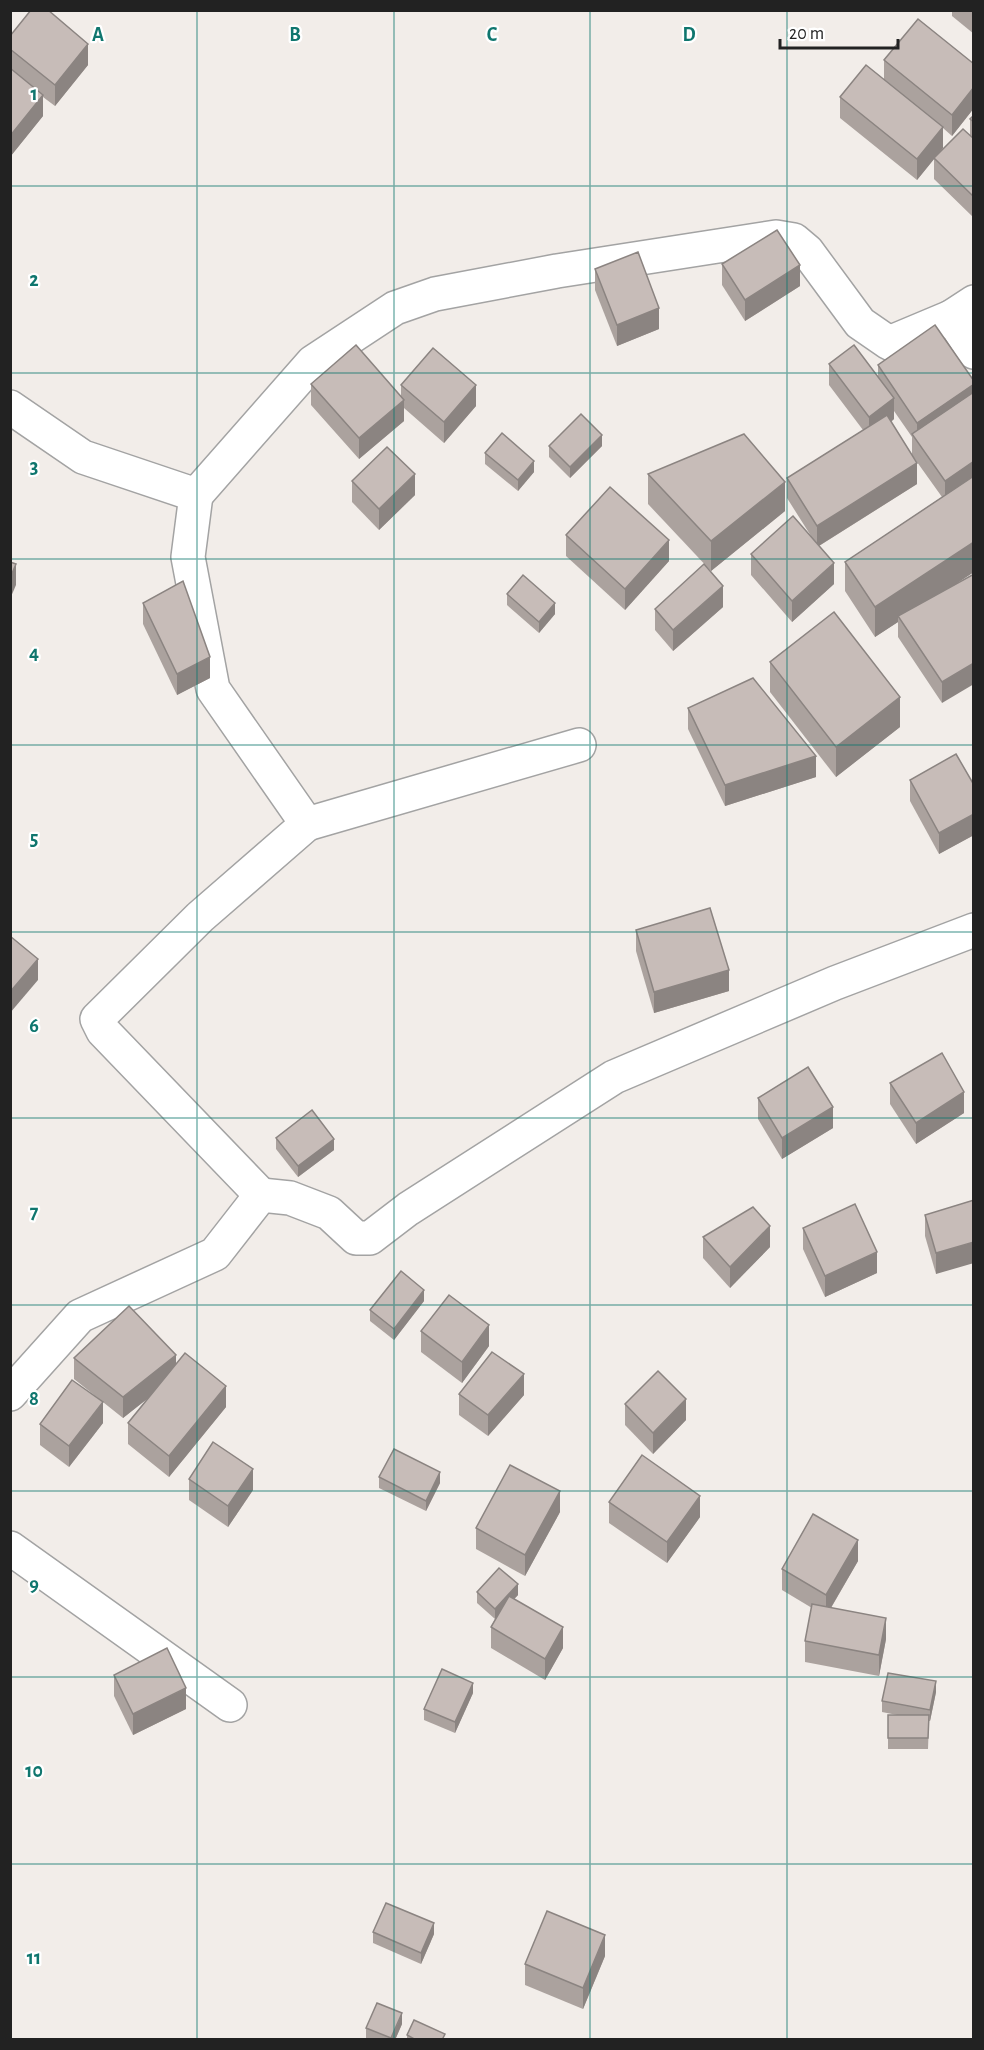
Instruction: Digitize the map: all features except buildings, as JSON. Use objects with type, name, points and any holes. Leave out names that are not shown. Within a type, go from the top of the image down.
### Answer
[{"type":"street","points":[[307,824],[213,689],[188,557],[196,495],[313,362],[395,308],[435,294],[557,271],[776,237],[794,240],[807,251],[860,323],[889,343],[962,309],[974,352]]},
{"type":"street","points":[[10,407],[83,457],[196,495]]},
{"type":"street","points":[[579,745],[307,824],[200,917],[97,1019],[103,1031],[261,1195],[290,1198],[328,1214],[356,1238],[370,1238],[408,1209],[614,1077],[835,983],[974,930]]},
{"type":"street","points":[[10,1394],[80,1316],[215,1254],[261,1195]]},
{"type":"street","points":[[10,1548],[230,1705]]}]
